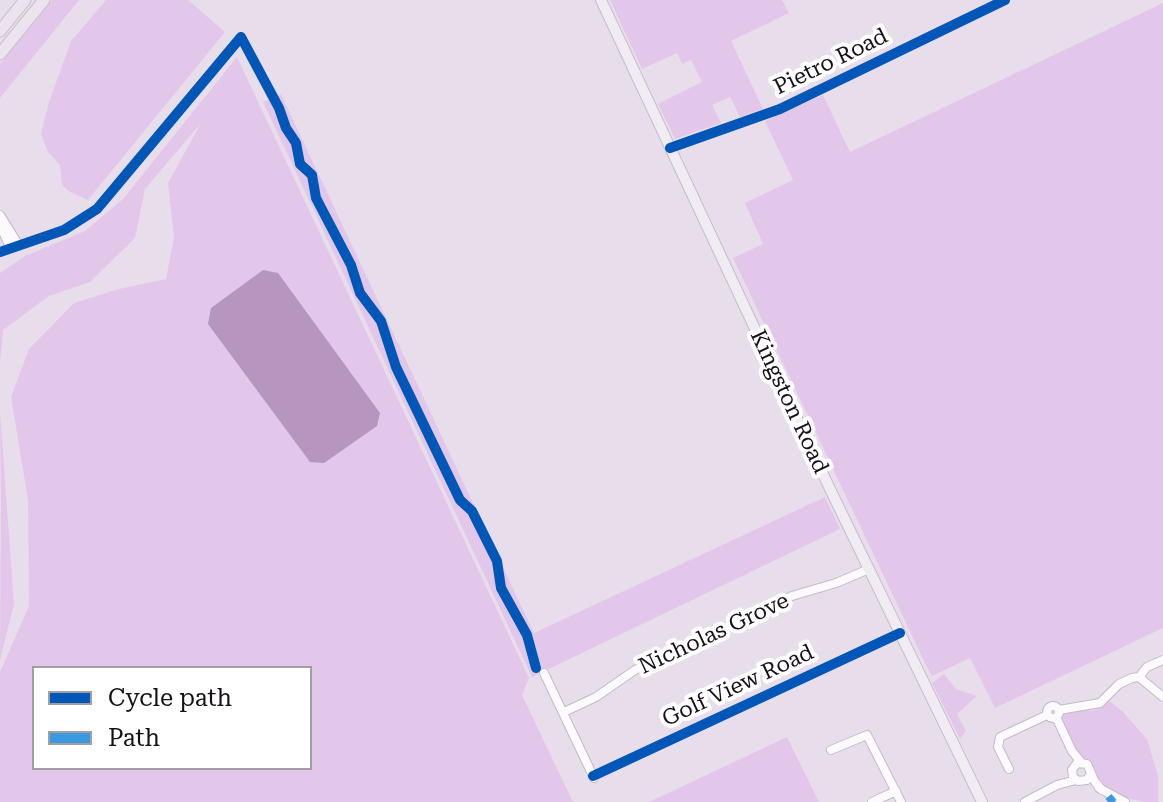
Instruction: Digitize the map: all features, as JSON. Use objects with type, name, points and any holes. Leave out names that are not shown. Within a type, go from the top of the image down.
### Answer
[{"type":"highway","points":[[0,31],[25,0]]},
{"type":"highway","points":[[0,54],[44,0]]},
{"type":"main road","name":"Kingston Road","points":[[601,0],[982,802]]},
{"type":"street","name":"Pietro Road","points":[[670,148],[780,109],[1005,0]]},
{"type":"street","points":[[0,252],[68,229],[97,209],[241,37],[277,105]]},
{"type":"street","points":[[0,215],[14,245]]},
{"type":"street","points":[[0,225],[14,245]]},
{"type":"street","name":"Nicholas Grove","points":[[564,712],[596,697],[635,670],[792,596],[869,569]]},
{"type":"street","name":"Golf View Road","points":[[564,712],[593,777],[900,633]]},
{"type":"street","points":[[1009,769],[998,747],[1000,737],[1054,714],[1100,703],[1128,679],[1139,677],[1147,667],[1163,660]]},
{"type":"street","points":[[544,673],[564,712]]},
{"type":"street","points":[[1139,677],[1163,697]]},
{"type":"street","points":[[1054,714],[1080,772],[1102,790],[1125,802]]},
{"type":"street","points":[[831,750],[867,735],[901,802]]},
{"type":"street","points":[[1025,802],[1080,772]]},
{"type":"street","points":[[872,802],[896,791]]},
{"type":"shaded area","points":[[52,0],[79,0],[0,98],[0,64]]},
{"type":"shaded area","points":[[106,0],[188,0],[225,32],[88,200],[62,185],[60,165],[48,152],[41,134],[71,41]]},
{"type":"shaded area","points":[[610,0],[782,0],[789,13],[731,41],[763,109],[740,117],[730,97],[712,105],[721,123],[675,139],[658,104],[702,82],[691,60],[682,64],[677,53],[642,69]]},
{"type":"shaded area","points":[[1163,3],[1163,628],[995,708],[970,658],[932,676],[925,663],[733,258],[763,244],[745,203],[793,180],[765,121],[823,95],[850,152]]},
{"type":"shaded area","points":[[237,57],[529,678],[522,695],[573,802],[0,802],[0,672],[29,606],[28,500],[11,397],[29,349],[74,303],[166,279],[174,237],[168,183],[201,123],[145,189],[135,238],[90,282],[49,296],[3,330],[0,364],[0,273],[25,256],[85,231],[123,199]]},
{"type":"shaded area","points":[[281,94],[534,633],[825,497],[840,529],[532,677],[263,102]]},
{"type":"shaded area","points":[[263,270],[278,273],[380,413],[377,426],[324,463],[310,462],[208,324],[211,308]]},
{"type":"shaded area","points":[[0,411],[14,604],[0,660],[1,504]]},
{"type":"shaded area","points":[[944,674],[956,689],[977,696],[957,714],[966,731],[960,739],[932,683]]},
{"type":"shaded area","points":[[1108,700],[1147,739],[1158,776],[1158,802],[1143,802],[1115,795],[1101,784],[1078,754],[1061,720],[1063,713],[1078,709],[1093,711]]},
{"type":"shaded area","points":[[787,737],[819,802],[649,802]]},
{"type":"marked path","points":[[1108,802],[1114,797]]},
{"type":"cycle path","points":[[670,148],[780,109],[1005,0]]},
{"type":"cycle path","points":[[0,252],[64,230],[97,209],[241,37],[296,143],[300,164],[312,175],[316,198],[351,265],[360,293],[381,321],[396,367],[460,500],[472,511],[497,561],[501,588],[527,635],[536,668]]},
{"type":"cycle path","points":[[593,776],[900,633]]}]
